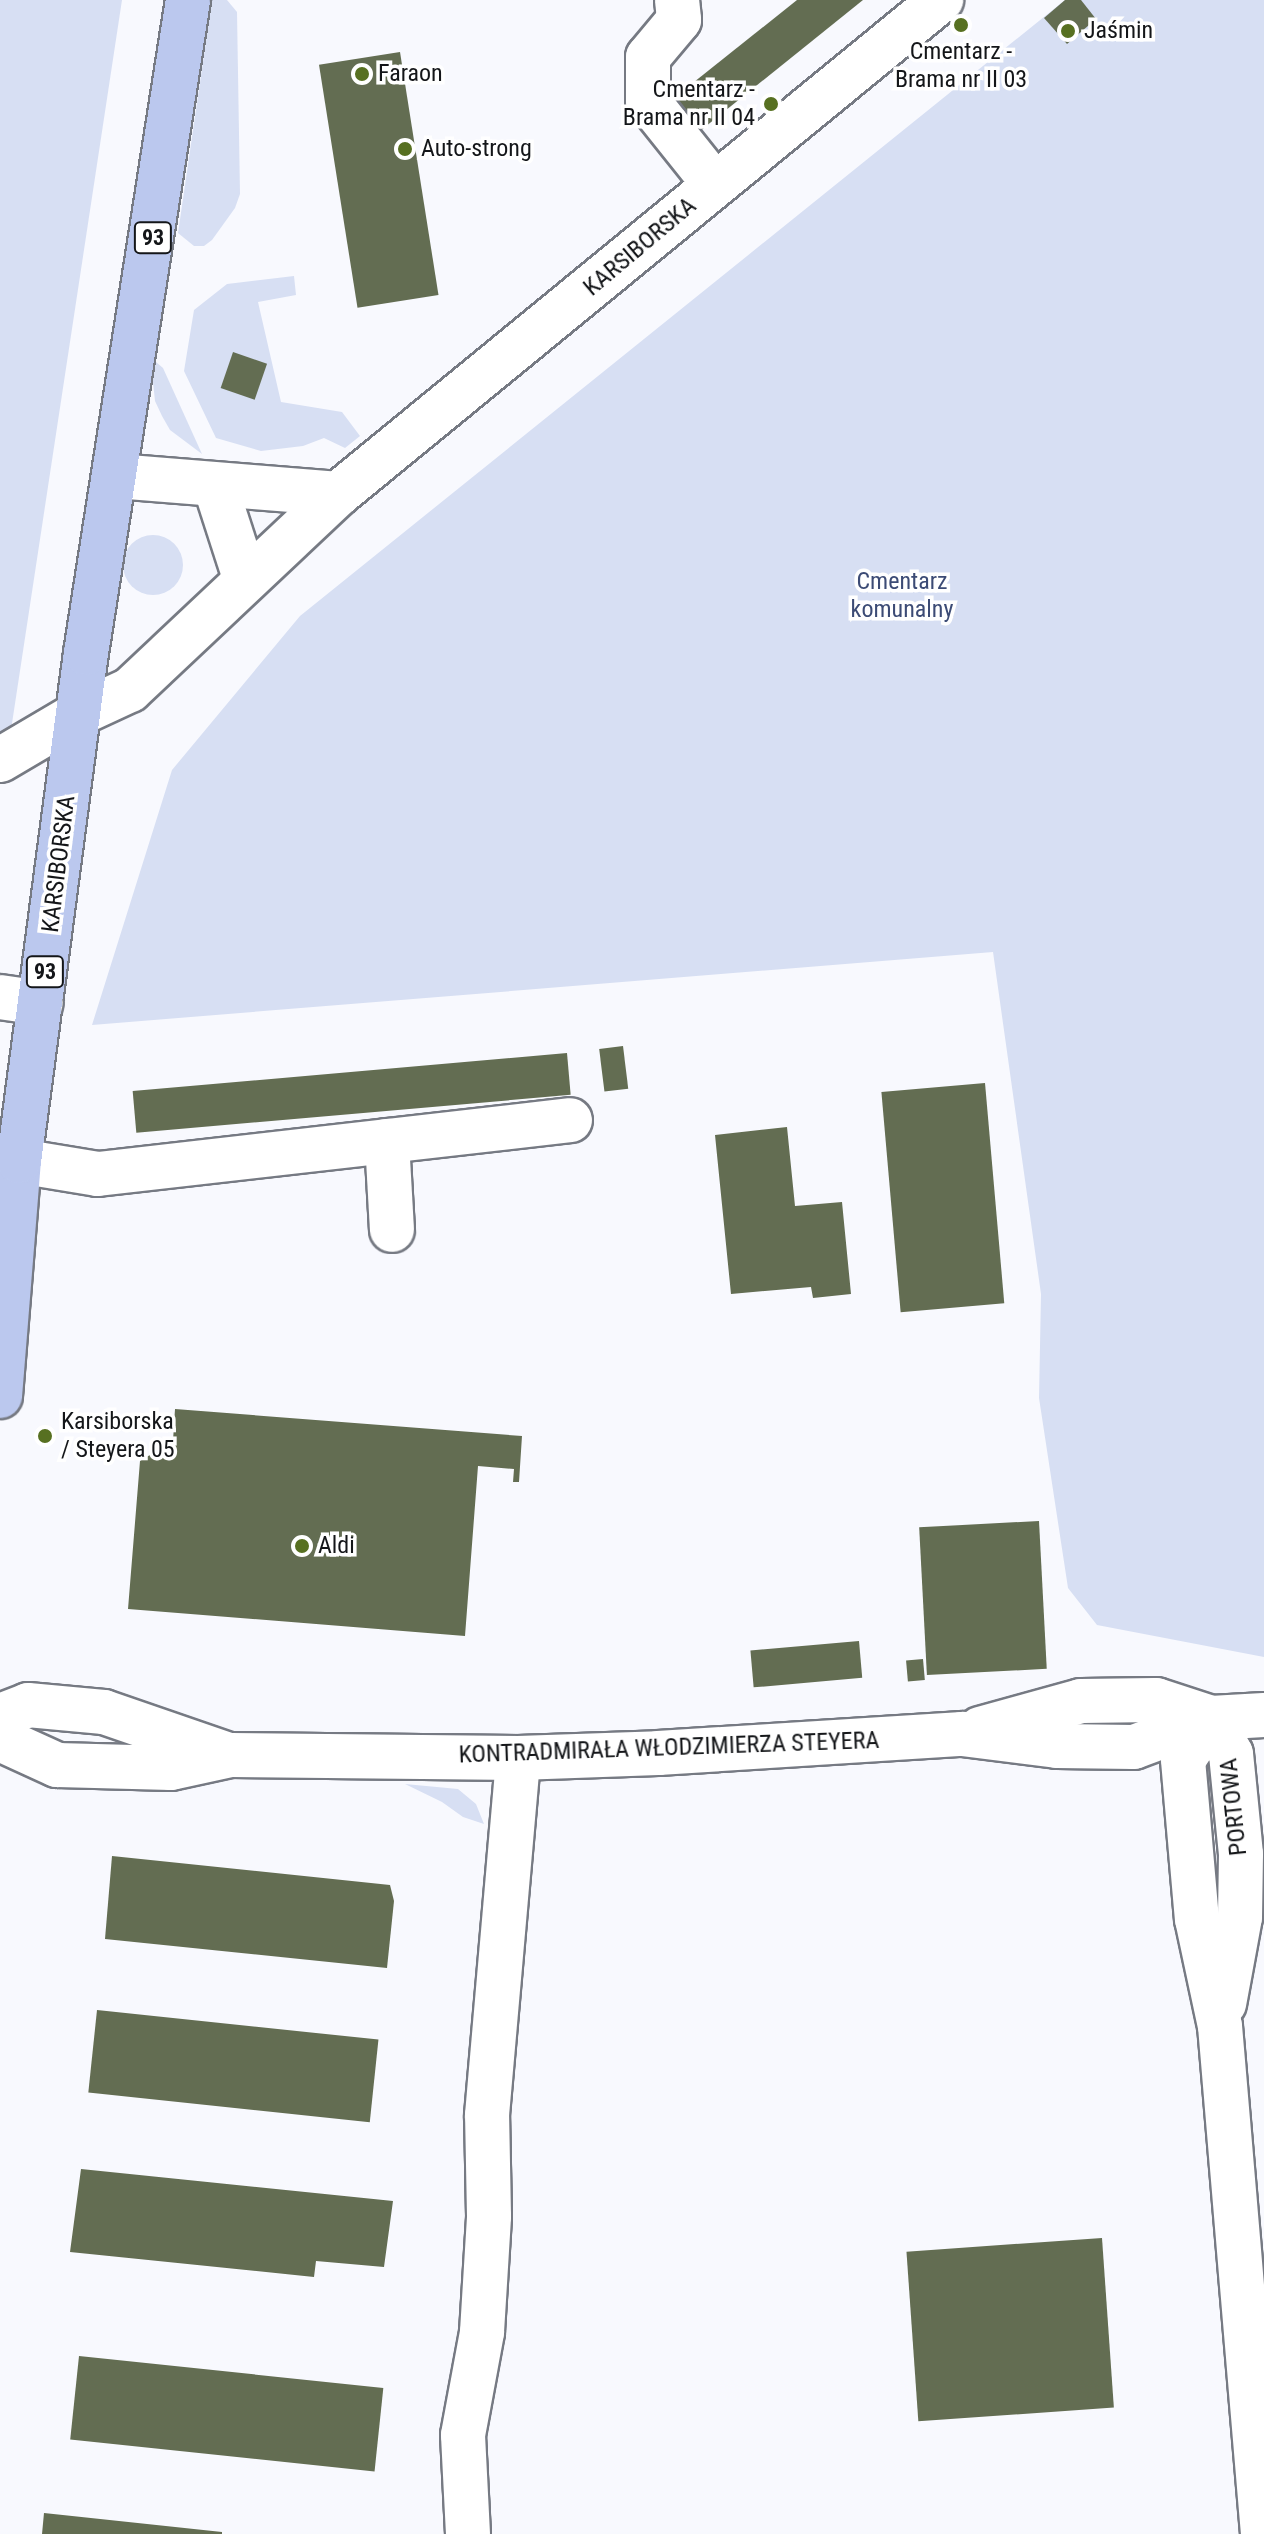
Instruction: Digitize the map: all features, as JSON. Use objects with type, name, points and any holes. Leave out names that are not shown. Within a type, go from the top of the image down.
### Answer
[{"type":"main road","name":"93","points":[[116,476],[188,0]]},
{"type":"main road","name":"KARSIBORSKA","points":[[0,1396],[19,1161],[20,1000],[78,714],[116,476]]},
{"type":"street","points":[[677,0],[679,20],[648,57],[648,101],[715,185]]},
{"type":"street","name":"KARSIBORSKA","points":[[78,714],[130,690],[245,578],[338,494],[941,0]]},
{"type":"street","points":[[116,476],[338,494]]},
{"type":"street","points":[[215,485],[245,578]]},
{"type":"street","points":[[0,760],[78,714]]},
{"type":"street","points":[[19,1161],[98,1174],[570,1120]]},
{"type":"street","points":[[387,1141],[392,1230]]},
{"type":"street","name":"KONTRADMIRAŁA WŁODZIMIERZA STEYERA","points":[[0,1739],[57,1765],[171,1768],[231,1755],[518,1758],[658,1753],[962,1734],[1081,1701],[1156,1700],[1211,1718],[1264,1715]]},
{"type":"street","name":"KONTRADMIRAŁA WŁODZIMIERZA STEYERA","points":[[0,1716],[28,1705],[104,1712],[231,1755]]},
{"type":"street","name":"PORTOWA","points":[[1211,1718],[1183,1760],[1197,1919],[1220,2026],[1263,2534]]},
{"type":"street","points":[[468,2534],[463,2435],[482,2332],[489,2216],[487,2115],[518,1758]]},
{"type":"green space","points":[[0,0],[122,0],[11,730],[0,734]]},
{"type":"green space","points":[[212,0],[227,0],[237,12],[240,194],[235,208],[212,240],[204,246],[194,246],[178,233]]},
{"type":"green space","name":"Cmentarz komunalny","points":[[1065,0],[1264,0],[1264,1657],[1097,1625],[1068,1588],[1039,1398],[1041,1294],[993,952],[92,1025],[172,770],[300,616]]},
{"type":"green space","points":[[294,276],[296,295],[258,302],[281,402],[342,412],[360,436],[345,448],[324,438],[303,446],[261,451],[216,438],[184,371],[194,310],[227,284]]},
{"type":"green space","points":[[156,362],[163,368],[202,454],[170,430],[162,416],[155,401],[152,372]]},
{"type":"green space","points":[[153,535],[174,544],[183,565],[174,586],[153,595],[132,586],[123,565],[132,544]]},
{"type":"green space","points":[[405,1784],[458,1789],[476,1804],[484,1824],[463,1817],[442,1802]]},
{"type":"building","points":[[797,0],[863,0],[700,131],[674,98]]},
{"type":"building","name":"Jaśmin","points":[[1065,0],[1081,0],[1096,19],[1067,44],[1044,18]]},
{"type":"building","points":[[400,52],[438,295],[357,308],[319,65]]},
{"type":"building","points":[[233,352],[267,364],[255,400],[221,388]]},
{"type":"building","points":[[623,1046],[628,1089],[604,1092],[599,1049]]},
{"type":"building","points":[[567,1053],[571,1095],[136,1133],[133,1091]]},
{"type":"building","points":[[985,1083],[1004,1303],[901,1312],[881,1092]]},
{"type":"building","points":[[787,1127],[795,1206],[842,1202],[851,1294],[813,1298],[811,1287],[731,1294],[715,1135]]},
{"type":"building","name":"Aldi","points":[[175,1409],[522,1436],[519,1482],[513,1482],[514,1469],[478,1466],[465,1636],[128,1609],[140,1461],[173,1441]]},
{"type":"building","points":[[1039,1521],[1047,1669],[927,1675],[919,1527]]},
{"type":"building","points":[[859,1641],[862,1678],[754,1687],[750,1650]]},
{"type":"building","points":[[923,1659],[925,1680],[908,1681],[906,1660]]},
{"type":"building","points":[[112,1856],[390,1885],[394,1901],[387,1968],[105,1939]]},
{"type":"building","points":[[97,2010],[378,2040],[370,2122],[88,2093]]},
{"type":"building","points":[[81,2169],[393,2201],[384,2267],[316,2261],[314,2277],[70,2252]]},
{"type":"building","points":[[1102,2238],[1114,2408],[918,2421],[906,2252]]},
{"type":"building","points":[[79,2356],[383,2388],[375,2472],[70,2440]]},
{"type":"building","points":[[44,2513],[222,2532],[222,2534],[42,2534]]},
{"type":"place","name":"Cmentarz - Brama nr II 03","points":[[961,25]]},
{"type":"place","name":"Jaśmin","points":[[1068,31]]},
{"type":"place","name":"Faraon","points":[[362,74]]},
{"type":"place","name":"Cmentarz - Brama nr II 04","points":[[771,104]]},
{"type":"place","name":"Auto-strong","points":[[405,149]]},
{"type":"place","name":"Karsiborska / Steyera 05","points":[[45,1436]]},
{"type":"place","name":"Aldi","points":[[302,1546]]}]
